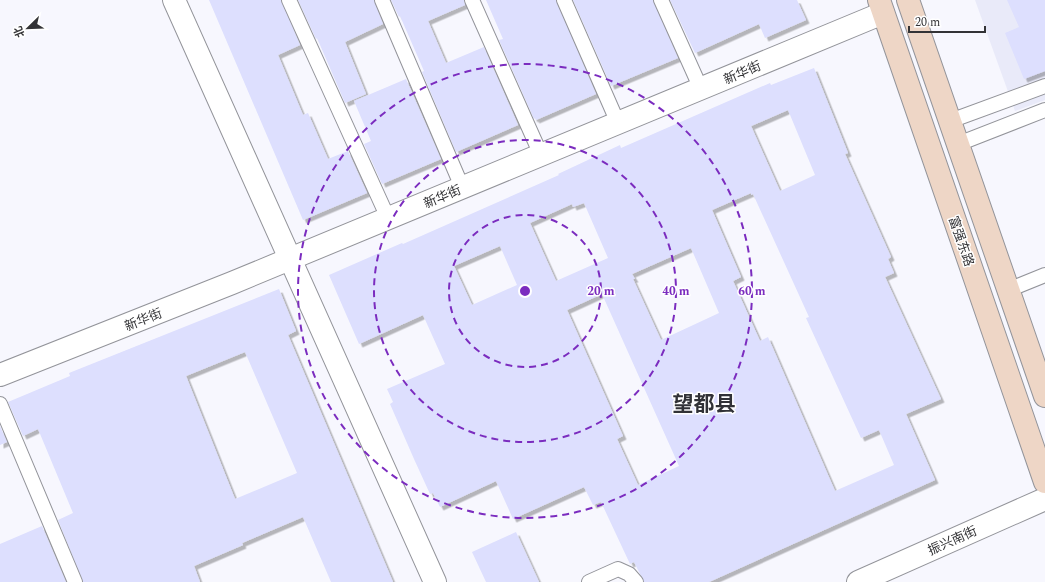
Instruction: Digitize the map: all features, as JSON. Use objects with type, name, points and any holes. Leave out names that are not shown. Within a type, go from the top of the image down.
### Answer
[{"type":"main road","points":[[908,0],[1045,396]]},
{"type":"main road","name":"富强东路","points":[[881,6],[1045,482]]},
{"type":"street","points":[[174,0],[435,582]]},
{"type":"street","name":"新华街","points":[[0,375],[291,258],[700,89],[881,6]]},
{"type":"street","name":"振兴南街","points":[[858,582],[1045,498]]},
{"type":"lane","points":[[289,0],[388,218]]},
{"type":"lane","points":[[382,0],[462,187]]},
{"type":"lane","points":[[472,0],[541,155]]},
{"type":"lane","points":[[564,0],[618,123]]},
{"type":"lane","points":[[661,0],[700,89]]},
{"type":"lane","points":[[950,121],[1045,86]]},
{"type":"lane","points":[[958,144],[1045,110]]},
{"type":"lane","points":[[1008,290],[1045,275]]},
{"type":"lane","points":[[0,404],[75,582]]},
{"type":"lane","points":[[589,582],[618,569],[628,574],[636,582]]},
{"type":"shaded area","points":[[975,0],[1045,0],[1045,100],[1015,111]]},
{"type":"building","points":[[209,0],[281,0],[300,45],[278,55],[303,115],[308,113],[328,159],[348,151],[367,193],[303,220]]},
{"type":"building","points":[[298,0],[374,0],[383,24],[345,42],[366,94],[345,103],[317,38],[316,39]]},
{"type":"building","points":[[391,0],[464,0],[465,5],[428,21],[446,63],[484,47],[518,125],[456,152],[422,72],[424,71],[400,16],[399,17]]},
{"type":"building","points":[[486,0],[556,0],[596,94],[536,120],[535,118],[534,119],[499,40],[503,39]]},
{"type":"building","points":[[573,0],[653,0],[678,58],[611,86]]},
{"type":"building","points":[[670,0],[797,0],[806,20],[765,38],[759,24],[695,53]]},
{"type":"building","points":[[1007,0],[1045,0],[1045,71],[1024,79],[1005,33],[1019,27]]},
{"type":"building","points":[[814,68],[848,153],[845,154],[891,257],[888,259],[894,273],[885,277],[941,399],[906,414],[935,480],[709,582],[644,582],[634,562],[630,564],[601,502],[593,505],[584,487],[513,519],[496,481],[440,507],[433,493],[430,494],[414,459],[390,404],[393,402],[387,389],[445,364],[423,315],[359,344],[329,275],[559,175],[558,174],[620,145],[621,148],[770,83],[771,85]],"holes":[[[788,110],[815,175],[780,191],[751,126]],[[751,193],[751,195],[753,194],[809,317],[806,318],[861,438],[879,430],[894,465],[835,491],[768,337],[760,341],[733,281],[741,277],[712,210]],[[584,203],[608,258],[556,281],[530,223],[572,204],[573,207]],[[500,246],[517,285],[472,305],[454,266]],[[691,248],[719,313],[661,340],[632,274]],[[602,294],[679,466],[638,485],[617,439],[623,436],[567,310]]]},
{"type":"building","points":[[406,79],[441,159],[382,184],[364,144],[371,141],[354,101]]},
{"type":"building","points":[[279,289],[296,331],[288,335],[393,582],[331,582],[303,517],[242,543],[243,545],[194,566],[200,582],[83,582],[58,520],[73,513],[38,429],[23,436],[8,402],[70,376],[69,373]],"holes":[[[245,352],[297,473],[235,499],[186,376]]]},
{"type":"building","points":[[0,426],[7,442],[0,445]]},
{"type":"building","points":[[42,526],[66,582],[0,582],[0,544]]},
{"type":"building","points":[[516,532],[539,582],[486,582],[472,552]]},
{"type":"district","name":"望都县","points":[[704,404]]}]
